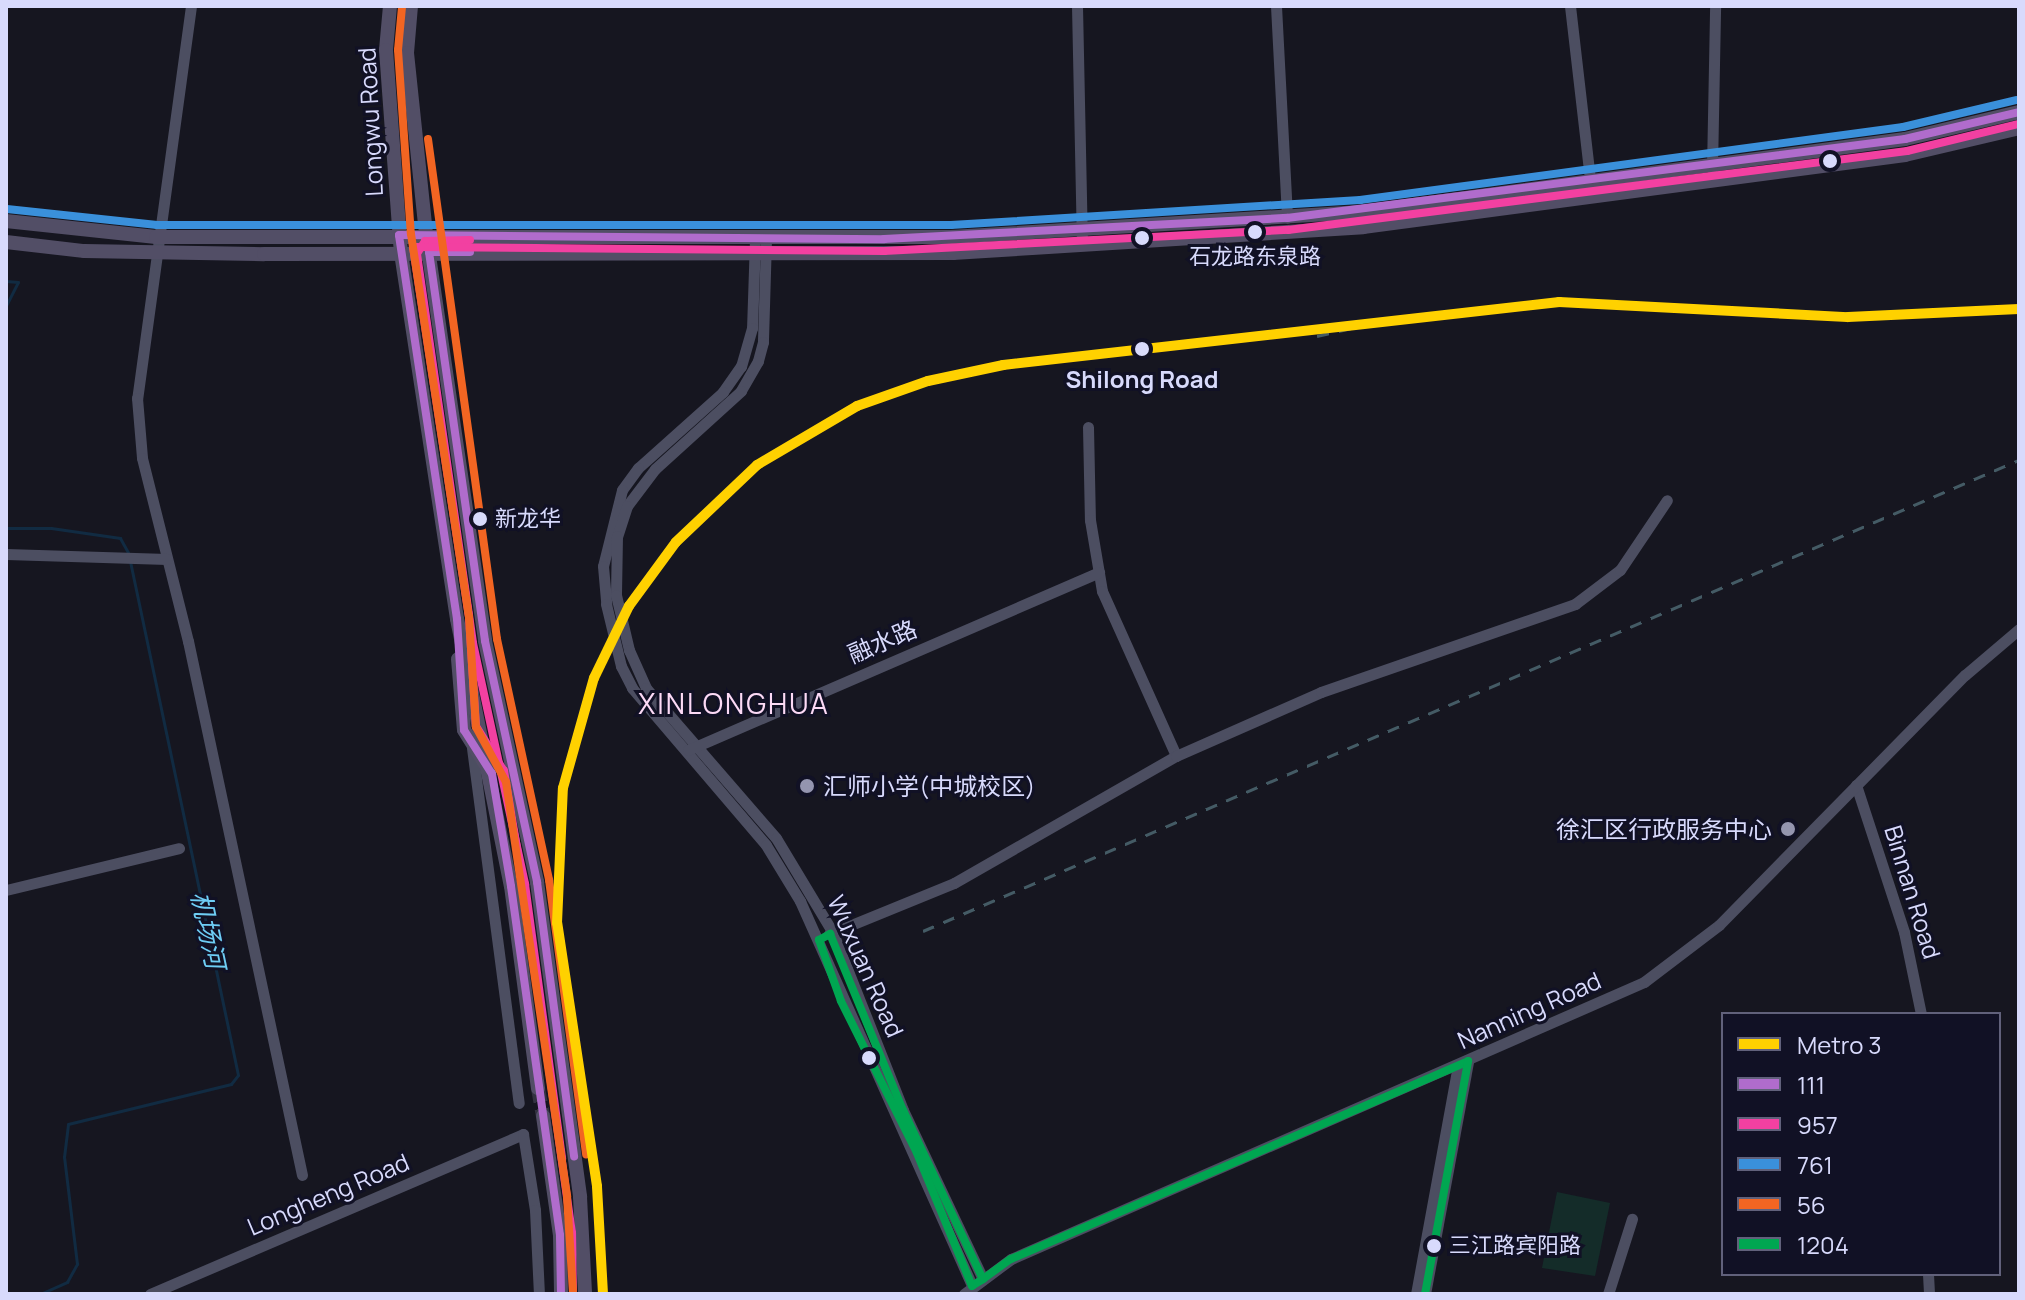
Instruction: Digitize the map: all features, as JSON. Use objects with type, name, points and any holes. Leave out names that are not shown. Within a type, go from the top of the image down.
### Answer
[{"type":"main road","name":"Longwu Road","points":[[390,6],[386,50],[401,253],[457,619],[492,774],[538,1088]]},
{"type":"main road","name":"Longwu Road","points":[[411,6],[407,53],[426,235],[485,641],[537,882],[580,1197],[585,1294]]},
{"type":"main road","points":[[6,242],[154,252],[762,256],[1082,246],[1363,227],[1712,173],[1905,139],[2019,112]]},
{"type":"main road","points":[[6,221],[156,237],[951,237],[1287,218],[1590,180],[1712,173],[1905,155],[2019,128]]},
{"type":"main road","points":[[457,619],[464,730],[472,748],[492,774]]},
{"type":"main road","points":[[543,1116],[560,1235],[561,1294]]},
{"type":"street","points":[[191,6],[156,237],[137,398],[142,458],[167,559],[302,1175]]},
{"type":"street","points":[[1077,6],[1082,246]]},
{"type":"street","points":[[1276,6],[1287,218]]},
{"type":"street","points":[[1570,6],[1590,180]]},
{"type":"street","points":[[1712,173],[1715,6]]},
{"type":"street","points":[[760,239],[762,256],[752,328],[741,366],[723,392],[638,468],[622,490],[603,566],[606,604],[621,666],[632,688],[689,750],[779,864],[819,940],[841,1001],[917,1153],[973,1286]]},
{"type":"street","points":[[1088,427],[1090,520],[1102,591],[1176,756]]},
{"type":"street","points":[[819,940],[954,883],[1176,756],[1321,692],[1575,604],[1620,570],[1667,500]]},
{"type":"street","points":[[6,554],[167,559]]},
{"type":"street","name":"融水路","points":[[689,750],[1099,572]]},
{"type":"street","name":"Nanning Road","points":[[973,1286],[1011,1259],[1617,996],[1672,964],[1719,925],[1965,675],[2019,629]]},
{"type":"street","points":[[472,748],[519,1103]]},
{"type":"street","name":"Wuxuan Road","points":[[689,750],[776,838],[833,933],[973,1286]]},
{"type":"street","name":"Binnan Road","points":[[1856,785],[1910,953],[1921,1012]]},
{"type":"street","points":[[6,890],[179,848]]},
{"type":"street","points":[[1416,1294],[1463,1063]]},
{"type":"street","points":[[1425,1294],[1463,1063]]},
{"type":"street","name":"Longheng Road","points":[[150,1294],[523,1134],[535,1210],[539,1294]]},
{"type":"street","points":[[1608,1294],[1632,1219]]},
{"type":"green space","points":[[1557,1192],[1610,1203],[1595,1276],[1542,1268]]},
{"type":"waterway","name":"机场河","points":[[6,281],[18,282],[6,306]]},
{"type":"waterway","name":"机场河","points":[[6,528],[51,528],[120,538],[129,554]]},
{"type":"waterway","name":"机场河","points":[[40,1294],[67,1282],[77,1264],[64,1157],[68,1124],[231,1084],[238,1075],[130,561]]},
{"type":"tunnel","points":[[538,1088],[543,1116]]},
{"type":"railway","points":[[1317,336],[1382,321]]},
{"type":"railway","points":[[923,931],[2019,460]]},
{"type":"metro line","name":"3","points":[[603,1294],[597,1186],[557,923],[563,788],[594,678],[629,606],[676,542],[757,465],[857,406],[928,381],[1003,365],[1559,302],[1848,317],[2019,309]]},
{"type":"transit line","name":"56","points":[[402,7],[398,50],[411,234],[469,617],[476,727],[506,782],[567,1197],[573,1293]]},
{"type":"transit line","name":"761","points":[[7,209],[157,225],[951,225],[1360,200],[1903,127],[2016,100]]},
{"type":"transit line","name":"111","points":[[561,1294],[560,1235],[511,886],[492,774],[464,730],[457,619],[399,235],[884,239],[1287,218],[1905,139],[2019,112]]},
{"type":"transit line","name":"957","points":[[573,1294],[572,1233],[523,884],[504,771],[476,726],[469,617],[413,247],[884,251],[1288,230],[1907,151],[2019,124]]},
{"type":"transit line","name":"56","points":[[428,139],[497,639],[549,880],[586,1155]]},
{"type":"transit line","name":"957","points":[[470,240],[425,241],[417,254],[473,643],[525,884],[562,1159]]},
{"type":"transit line","name":"111","points":[[470,252],[429,252],[485,641],[537,882],[574,1157]]},
{"type":"transit line","name":"1204","points":[[830,934],[903,1110],[983,1279],[972,1286],[917,1153],[841,1001],[819,940],[830,934]]},
{"type":"transit line","name":"1204","points":[[983,1279],[1011,1259],[1468,1061]]},
{"type":"transit line","name":"1204","points":[[1425,1294],[1468,1061]]},
{"type":"place","name":"石龙路东泉路","points":[[1255,232]]},
{"type":"place","name":"Shilong Road","points":[[1142,349]]},
{"type":"place","name":"新龙华","points":[[480,519]]},
{"type":"place","name":"汇师小学(中城校区)","points":[[807,786]]},
{"type":"place","name":"徐汇区行政服务中心","points":[[1788,829]]},
{"type":"place","name":"三江路宾阳路","points":[[1434,1246]]},
{"type":"district","name":"XINLONGHUA","points":[[734,703]]}]
